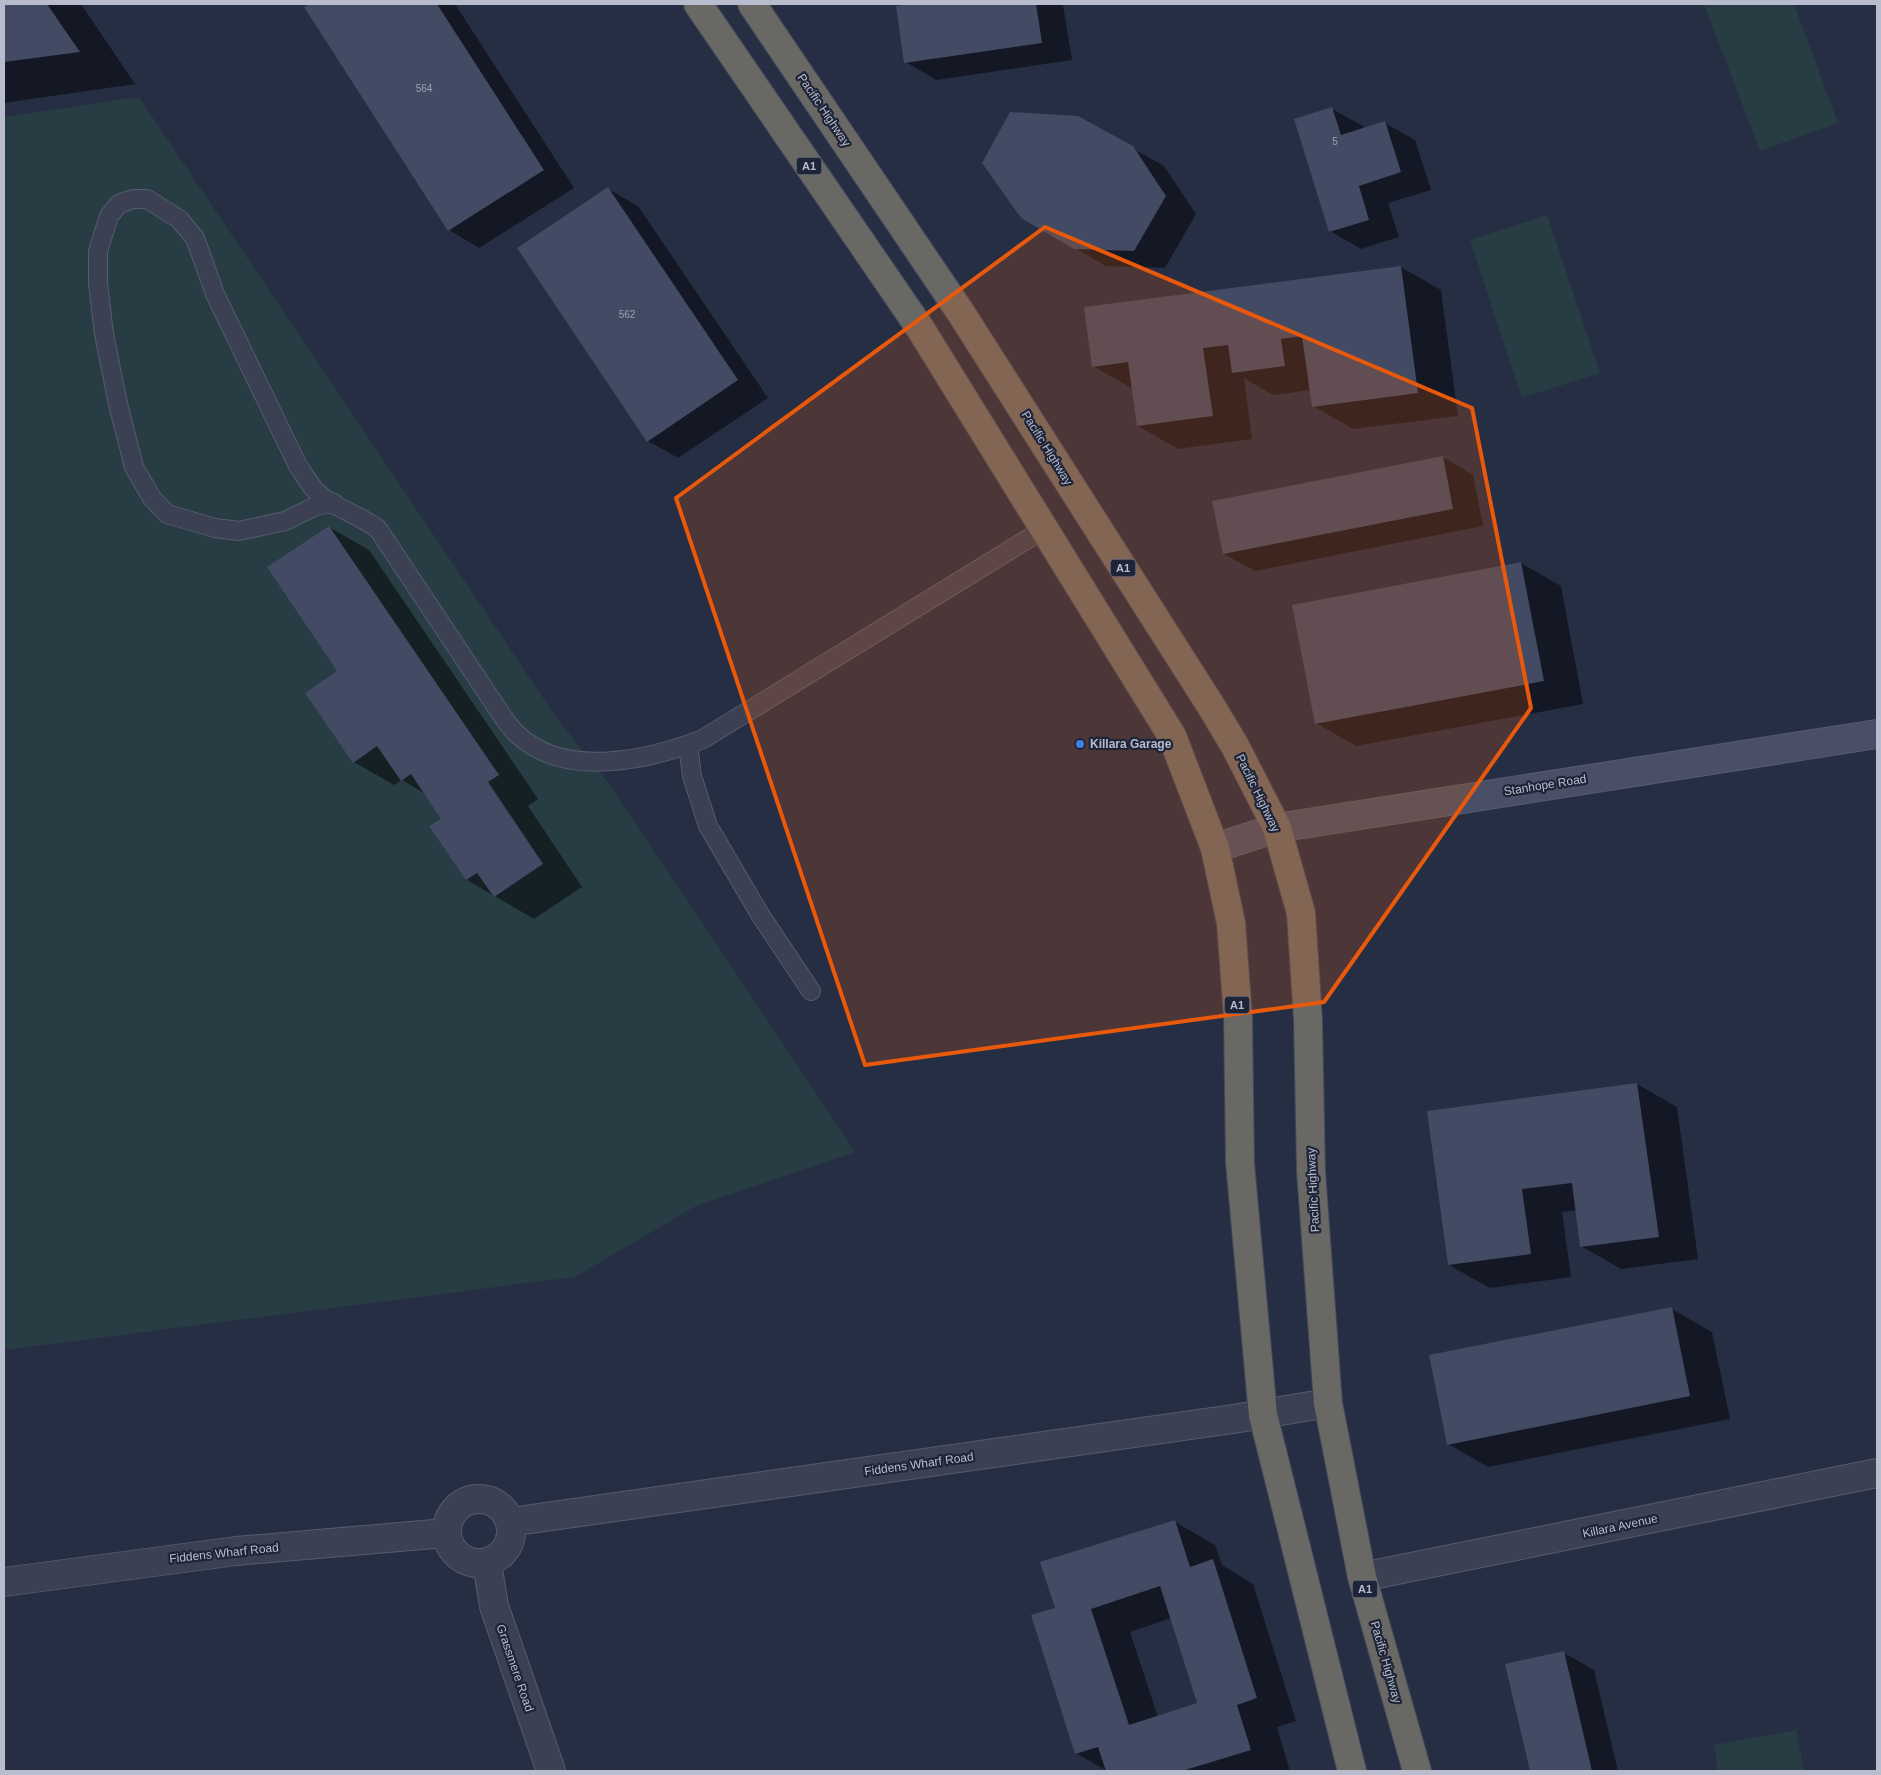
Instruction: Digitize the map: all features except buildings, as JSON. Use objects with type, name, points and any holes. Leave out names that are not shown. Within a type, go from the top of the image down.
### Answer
[{"type":"highway","name":"A1","points":[[698,4],[920,328],[1172,736],[1216,848],[1231,923],[1238,1017],[1240,1163],[1263,1415],[1352,1771]]},
{"type":"highway","name":"Pacific Highway","points":[[752,4],[961,313],[1216,714],[1235,746],[1277,828],[1301,913],[1308,1020],[1311,1170],[1328,1403],[1362,1577],[1417,1771]]},
{"type":"main road","name":"Stanhope Road","points":[[1216,848],[1277,828],[1877,734]]},
{"type":"street","name":"Fiddens Wharf Road","points":[[510,1522],[1263,1415],[1328,1403]]},
{"type":"street","name":"Killara Avenue","points":[[1362,1577],[1877,1473]]},
{"type":"street","points":[[474,1499],[485,1499],[496,1504],[505,1512],[510,1522],[512,1535],[507,1548],[498,1557],[487,1563],[473,1563],[459,1558],[450,1547],[446,1533],[447,1521],[453,1510],[462,1503],[474,1499]]},
{"type":"street","name":"Fiddens Wharf Road","points":[[4,1582],[236,1551],[446,1533]]},
{"type":"street","name":"Grassmere Road","points":[[487,1563],[494,1606],[551,1771]]},
{"type":"lane","points":[[334,503],[316,506],[285,521],[239,531],[214,528],[167,514],[152,498],[134,467],[118,404],[103,326],[98,283],[98,251],[109,216],[119,204],[134,199],[147,199],[179,219],[195,238],[215,294],[298,466],[315,490],[334,503],[364,518],[378,529],[501,714],[517,735],[552,756],[575,762],[599,762],[656,754],[688,745],[711,734],[1044,529]]},
{"type":"lane","points":[[688,745],[692,776],[708,826],[761,916],[811,991]]},
{"type":"highlighted area","points":[[1045,227],[1472,408],[1531,708],[1324,1002],[865,1065],[676,498]]},
{"type":"shaded area","points":[[1704,4],[1794,4],[1838,123],[1760,151]]},
{"type":"shaded area","points":[[139,97],[556,717],[609,784],[855,1152],[696,1206],[575,1277],[4,1350],[4,117]]},
{"type":"shaded area","points":[[1547,215],[1600,373],[1522,398],[1470,240]]},
{"type":"shaded area","points":[[1796,1730],[1804,1771],[1718,1771],[1714,1745]]},
{"type":"place","name":"Killara Garage","points":[[1080,744]]}]
